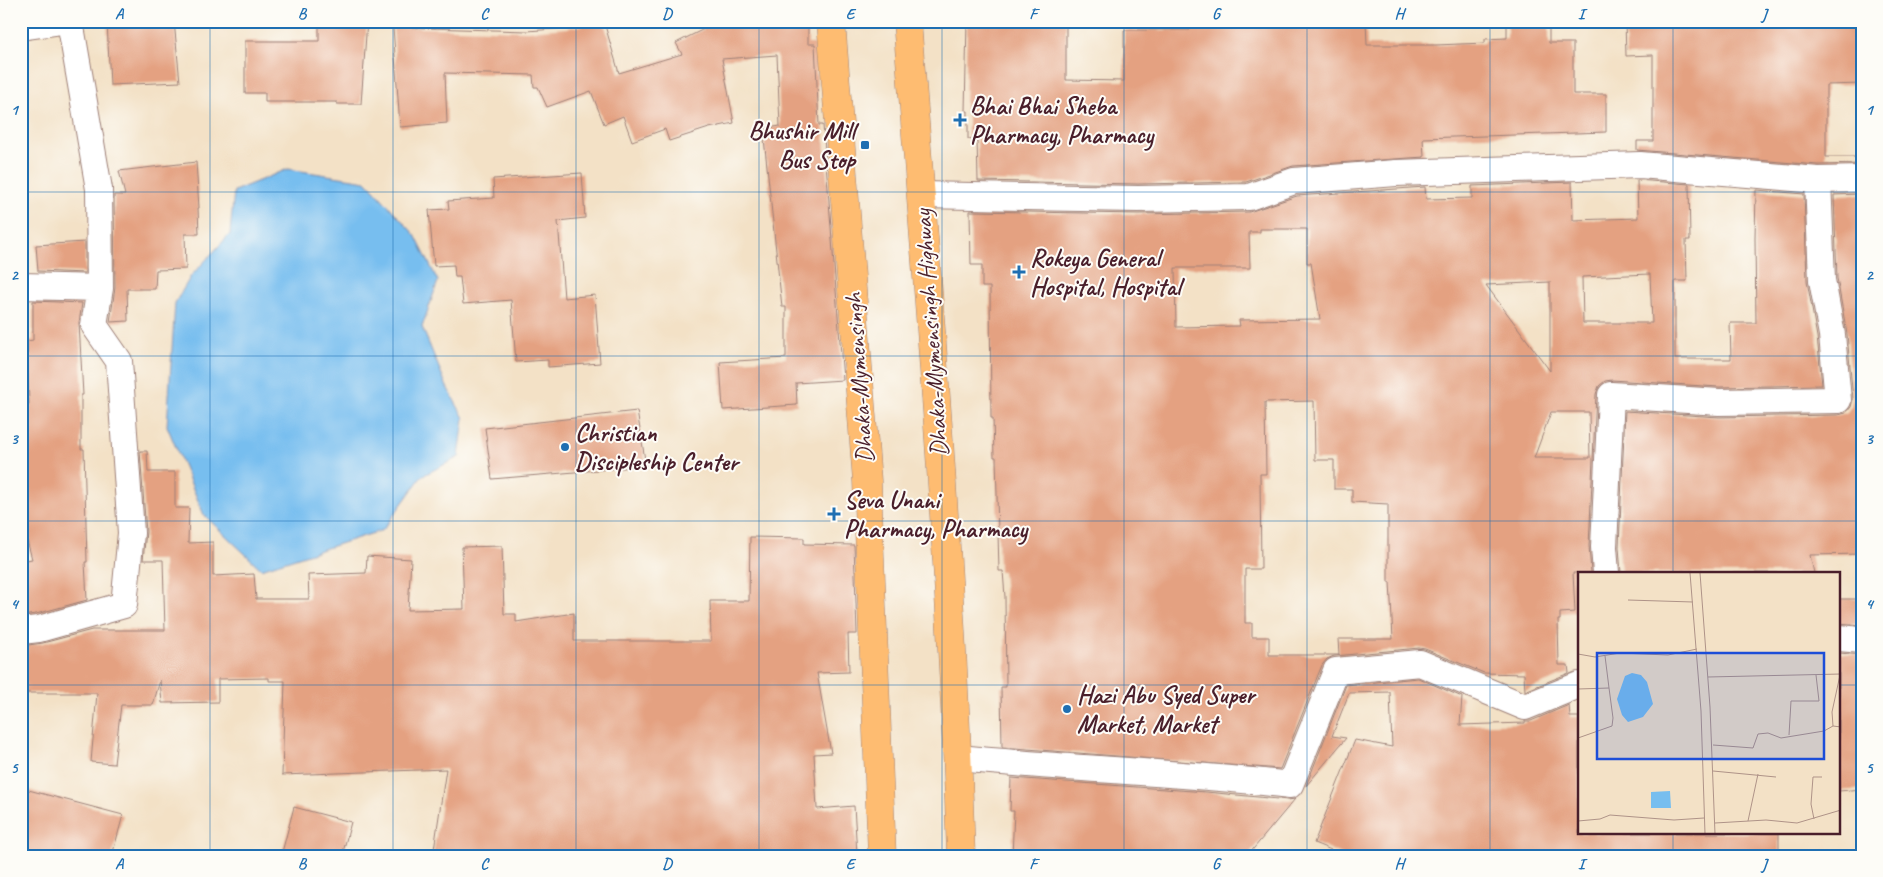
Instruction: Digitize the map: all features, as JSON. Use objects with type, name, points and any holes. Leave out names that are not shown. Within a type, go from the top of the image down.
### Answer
[{"type":"highway","name":"Dhaka-Mymensingh","points":[[831,21],[867,481],[882,856]]},
{"type":"highway","name":"Dhaka-Mymensingh Highway","points":[[907,21],[941,449],[958,758],[961,856]]},
{"type":"street","points":[[21,27],[62,21]]},
{"type":"street","points":[[21,631],[39,629],[124,606],[131,533],[119,361],[94,325],[100,288],[100,189],[70,21]]},
{"type":"street","points":[[921,195],[1138,199],[1249,197],[1294,181],[1396,173],[1640,165],[1818,180],[1862,180]]},
{"type":"street","points":[[1606,572],[1604,547],[1611,395],[1719,402],[1838,400],[1832,335],[1822,280],[1818,180]]},
{"type":"street","points":[[21,286],[100,288]]},
{"type":"street","points":[[1840,638],[1862,640]]},
{"type":"street","points":[[958,758],[1017,764],[1224,778],[1290,785],[1336,671],[1420,663],[1525,707],[1578,685]]},
{"type":"water","points":[[288,169],[366,181],[415,235],[438,281],[422,327],[447,387],[464,418],[459,457],[422,476],[383,530],[261,569],[204,515],[167,426],[175,303],[191,276],[230,234],[234,191]]},
{"type":"building","points":[[107,21],[174,21],[180,82],[110,85]]},
{"type":"building","points":[[319,21],[367,21],[361,104],[265,102],[265,93],[245,93],[245,41],[319,41]]},
{"type":"building","points":[[720,21],[808,21],[808,44],[815,44],[819,125],[823,125],[843,380],[796,383],[797,405],[723,410],[720,362],[786,358],[786,307],[782,307],[763,129],[780,126],[777,55],[722,59],[734,123],[709,128],[669,141],[665,129],[632,141],[623,116],[604,124],[591,91],[547,107],[538,87],[534,87],[533,75],[445,73],[447,123],[400,127],[393,27],[527,31],[567,28],[604,22],[619,73],[682,54],[676,43]]},
{"type":"building","points":[[967,21],[1066,21],[1066,80],[1124,81],[1124,30],[1190,30],[1190,21],[1366,21],[1367,45],[1436,45],[1485,43],[1485,39],[1507,38],[1507,21],[1549,21],[1549,43],[1573,43],[1573,94],[1606,94],[1606,132],[1423,138],[1424,157],[1293,166],[1246,182],[1138,184],[978,181],[977,138],[968,139],[968,111],[965,111]]},
{"type":"building","points":[[1625,21],[1862,21],[1862,84],[1826,85],[1826,157],[1862,157],[1862,164],[1818,165],[1637,150],[1637,141],[1653,141],[1653,55],[1626,56]]},
{"type":"building","points":[[196,162],[199,234],[185,234],[186,269],[156,270],[155,289],[127,289],[128,321],[110,322],[115,288],[114,195],[125,195],[119,171]]},
{"type":"building","points":[[582,173],[585,218],[558,221],[564,298],[595,295],[600,363],[548,367],[548,360],[516,362],[511,300],[463,304],[460,277],[455,277],[454,265],[434,266],[429,210],[449,209],[448,201],[494,198],[493,179]]},
{"type":"building","points":[[1637,180],[1689,184],[1690,240],[1686,240],[1687,281],[1675,281],[1675,359],[1731,359],[1730,323],[1756,323],[1756,190],[1804,194],[1807,281],[1817,337],[1822,385],[1719,387],[1612,380],[1605,381],[1599,386],[1596,394],[1589,546],[1591,572],[1573,573],[1575,612],[1560,613],[1560,620],[1558,620],[1559,665],[1568,665],[1569,673],[1525,691],[1524,674],[1484,673],[1425,649],[1334,656],[1327,659],[1322,665],[1280,769],[1002,747],[1001,687],[1006,687],[1005,597],[1003,571],[999,571],[996,457],[994,457],[993,418],[991,418],[990,287],[982,287],[982,265],[971,265],[970,211],[1138,214],[1249,212],[1297,196],[1425,187],[1426,199],[1472,198],[1472,186],[1572,182],[1573,220],[1638,218]],"holes":[[[1260,229],[1307,229],[1307,263],[1311,263],[1320,319],[1239,320],[1240,326],[1176,327],[1175,268],[1250,268],[1249,232],[1260,232]],[[1650,274],[1652,323],[1583,323],[1582,277]],[[1550,282],[1550,371],[1486,285]],[[1314,401],[1315,460],[1334,460],[1334,489],[1352,489],[1352,502],[1388,504],[1388,582],[1390,582],[1393,639],[1338,639],[1339,655],[1269,655],[1269,637],[1252,637],[1252,623],[1245,623],[1245,569],[1261,569],[1260,474],[1266,474],[1265,402]],[[1551,412],[1589,412],[1590,458],[1534,458]]]},
{"type":"building","points":[[1862,194],[1862,238],[1860,238],[1862,289],[1862,554],[1810,555],[1814,572],[1621,572],[1619,547],[1625,411],[1719,417],[1838,415],[1846,413],[1851,407],[1853,399],[1847,334],[1837,278],[1834,195]]},
{"type":"building","points":[[85,242],[85,273],[38,271],[36,245]]},
{"type":"building","points":[[33,301],[82,303],[79,323],[83,395],[81,395],[81,449],[84,449],[87,600],[36,614],[21,616],[21,561],[32,559],[21,518],[21,405],[29,405],[27,341],[33,340]]},
{"type":"building","name":"Christian Discipleship Center","points":[[637,411],[646,466],[492,479],[485,428]]},
{"type":"building","points":[[140,451],[147,451],[148,472],[175,472],[175,508],[189,508],[188,543],[213,542],[213,576],[254,574],[256,599],[309,599],[308,575],[366,573],[367,556],[411,559],[408,610],[464,609],[462,547],[502,546],[504,614],[516,614],[516,622],[574,613],[574,641],[711,641],[710,601],[749,601],[750,537],[804,538],[804,544],[854,545],[857,634],[848,634],[849,672],[817,673],[831,753],[814,754],[817,809],[854,806],[857,854],[830,856],[433,856],[446,769],[282,775],[285,681],[269,681],[269,678],[218,679],[218,702],[162,703],[160,680],[153,705],[121,705],[114,764],[91,762],[97,693],[24,693],[24,654],[21,655],[21,646],[43,643],[92,630],[165,630],[163,560],[143,560],[146,532]]},
{"type":"building","points":[[1840,599],[1862,599],[1862,625],[1840,623]]},
{"type":"building","points":[[1840,653],[1862,655],[1862,789],[1840,791]]},
{"type":"building","points":[[1418,678],[1462,697],[1460,725],[1525,723],[1525,721],[1531,721],[1569,705],[1570,717],[1578,717],[1578,834],[1779,834],[1779,856],[1453,856],[1453,852],[1346,856],[1314,843],[1355,740],[1392,747],[1390,692],[1349,693],[1332,736],[1346,738],[1306,786],[1346,685]]},
{"type":"building","points":[[1011,778],[1288,800],[1295,799],[1249,854],[1220,850],[1219,856],[1012,856],[1014,811],[1010,811]]},
{"type":"building","points":[[21,788],[123,815],[112,856],[43,856],[21,850]]},
{"type":"building","points":[[294,807],[351,822],[342,856],[281,856]]},
{"type":"place","name":"Bhai Bhai Sheba Pharmacy, Pharmacy","points":[[960,120]]},
{"type":"place","name":"Bhushir Mill Bus Stop","points":[[865,145]]},
{"type":"place","name":"Rokeya General Hospital, Hospital","points":[[1019,272]]},
{"type":"place","name":"Christian Discipleship Center","points":[[565,447]]},
{"type":"place","name":"Seva Unani Pharmacy, Pharmacy","points":[[834,514]]},
{"type":"place","name":"Hazi Abu Syed Super Market, Market","points":[[1067,709]]}]
